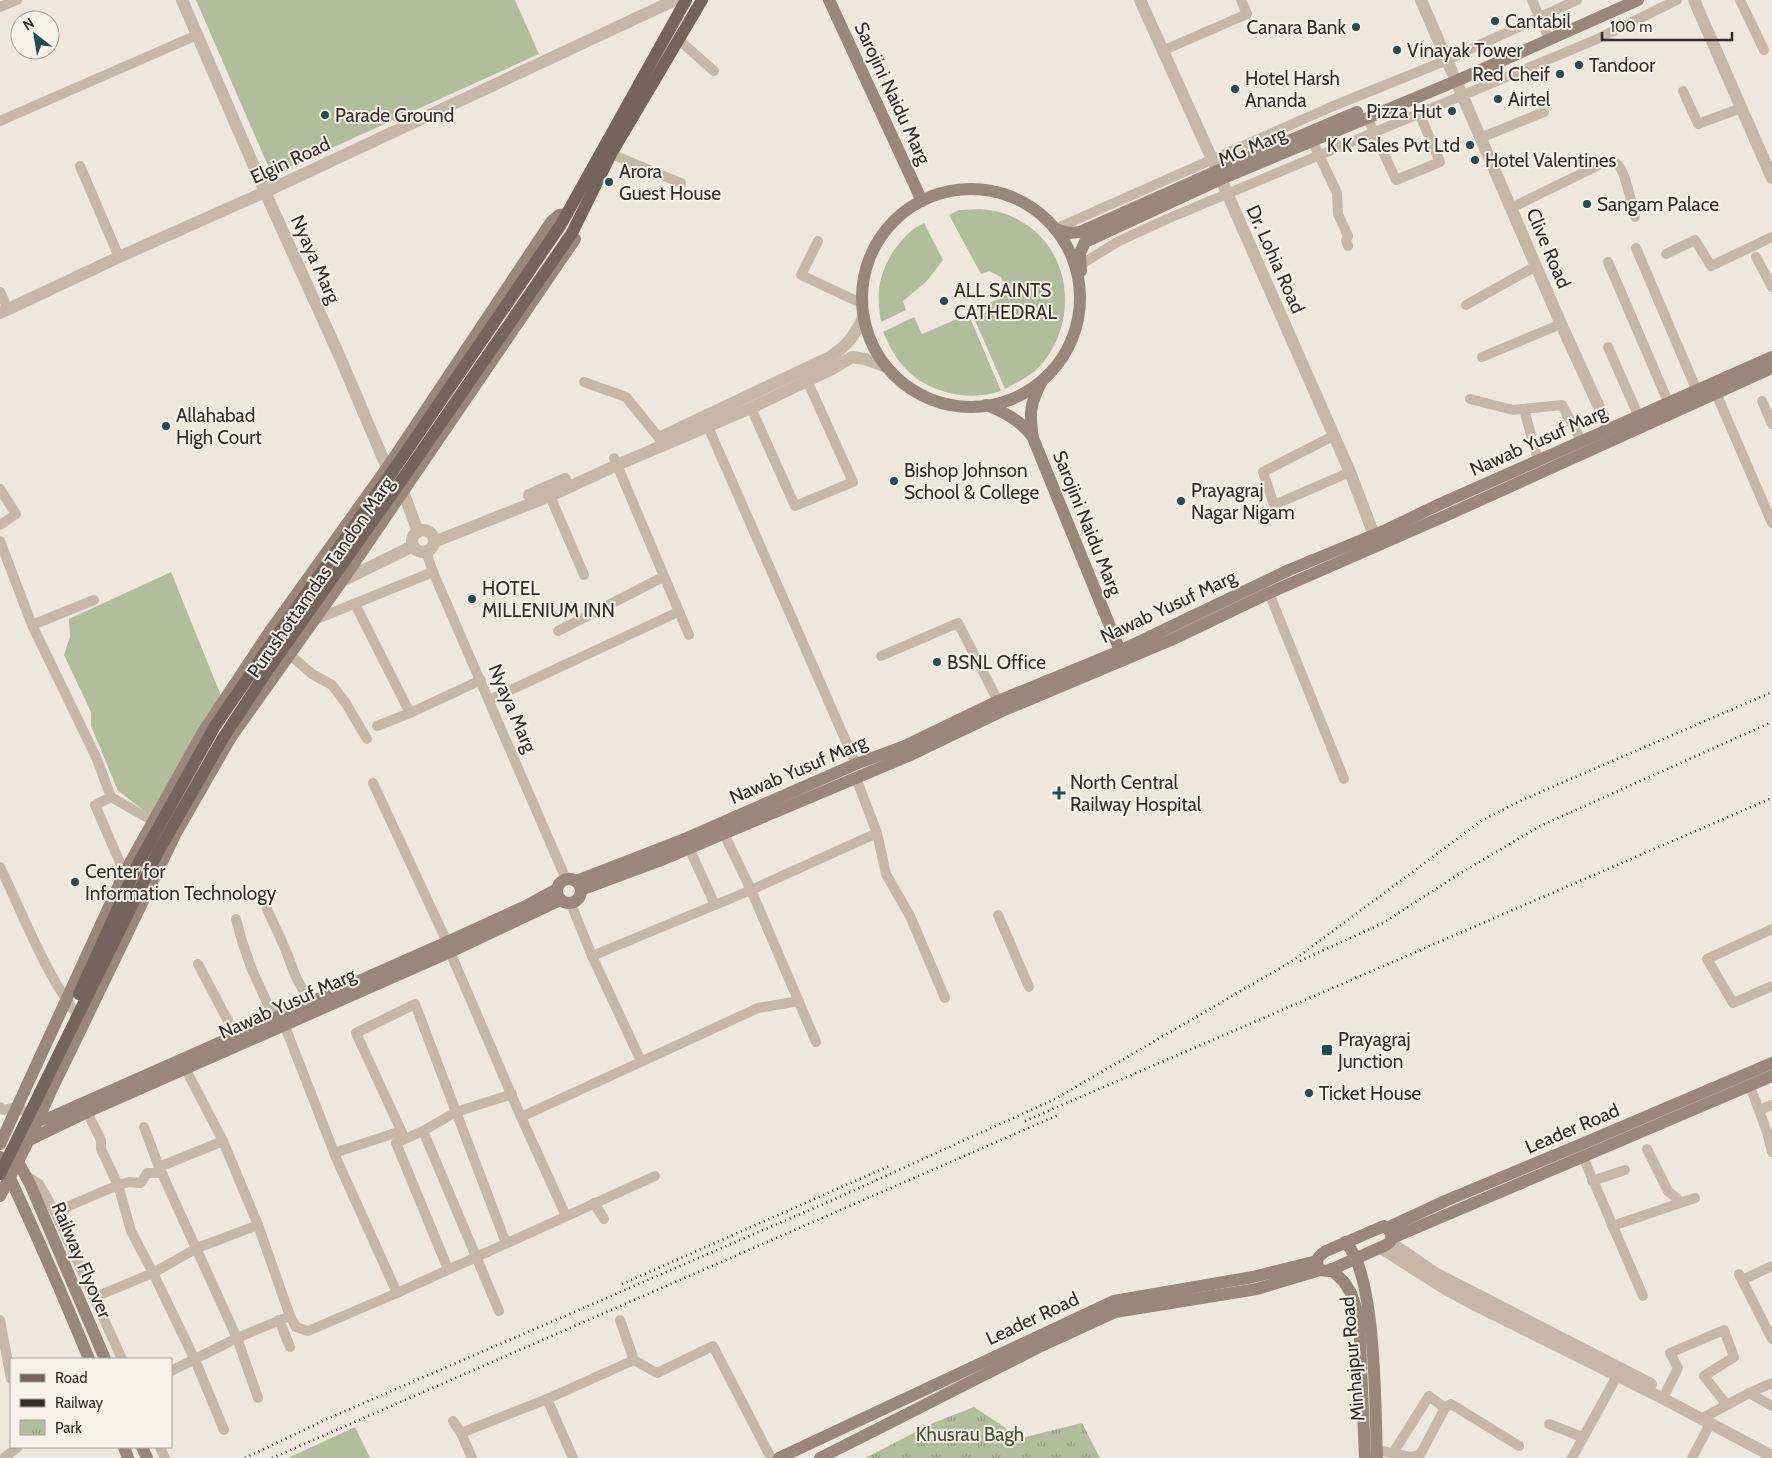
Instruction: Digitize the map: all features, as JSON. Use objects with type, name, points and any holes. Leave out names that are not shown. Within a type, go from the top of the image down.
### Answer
[{"type":"main road","name":"Purushottamdas Tandon Marg","points":[[573,217],[686,0]]},
{"type":"main road","name":"Purushottamdas Tandon Marg","points":[[573,217],[702,0]]},
{"type":"main road","name":"Sarojini Naidu Marg","points":[[830,0],[922,201]]},
{"type":"main road","name":"MG Marg","points":[[1044,378],[1059,362],[1075,330],[1079,312],[1082,264],[1080,253],[1085,242],[1217,170],[1312,140],[1367,117],[1621,0]]},
{"type":"main road","name":"MG Marg","points":[[1055,229],[1070,233],[1080,232],[1217,170],[1454,77],[1638,0]]},
{"type":"main road","points":[[1044,378],[1038,384],[1014,398],[986,405],[967,406],[948,404],[930,399],[899,382],[884,366],[867,334],[863,311],[863,286],[867,269],[877,244],[893,223],[907,211],[922,201],[939,194],[957,190],[975,190],[994,192],[1011,197],[1028,205],[1042,216],[1055,229],[1070,251],[1080,281]]},
{"type":"main road","name":"Purushottamdas Tandon Marg","points":[[0,1196],[5,1176],[18,1161],[29,1140],[57,1078],[176,834],[231,737],[342,581],[578,235],[581,227],[573,217],[559,215],[551,222],[387,468],[268,634],[213,716],[125,872],[2,1140]]},
{"type":"main road","points":[[0,1158],[30,1100],[138,864],[215,726],[397,465],[560,226],[573,217]]},
{"type":"main road","points":[[5,1176],[158,852],[223,738],[267,671],[572,233],[573,217]]},
{"type":"main road","name":"Nawab Yusuf Marg","points":[[574,884],[689,848],[908,756],[1002,710],[1122,656],[1289,570],[1374,535],[1538,460],[1669,404],[1772,357]]},
{"type":"main road","name":"Nawab Yusuf Marg","points":[[574,884],[687,838],[856,764],[907,745],[998,701],[1171,640],[1270,593],[1446,516],[1772,368]]},
{"type":"main road","points":[[1033,438],[1030,419],[1031,403],[1044,378]]},
{"type":"main road","points":[[986,405],[1024,425],[1033,438]]},
{"type":"main road","name":"Sarojini Naidu Marg","points":[[1033,438],[1122,656]]},
{"type":"main road","points":[[560,883],[574,884],[580,896],[576,901],[562,898],[560,883]]},
{"type":"main road","name":"Nawab Yusuf Marg","points":[[29,1140],[282,1020],[562,898]]},
{"type":"main road","name":"Nawab Yusuf Marg","points":[[38,1120],[55,1116],[236,1036],[282,1020],[313,1000],[448,947]]},
{"type":"main road","name":"Leader Road","points":[[1387,1239],[1444,1201],[1586,1143],[1772,1063]]},
{"type":"main road","name":"Leader Road","points":[[1387,1239],[1772,1076]]},
{"type":"main road","name":"Railway Flyover","points":[[2,1140],[18,1161],[34,1194],[105,1358]]},
{"type":"main road","name":"Railway Flyover","points":[[0,1158],[5,1176],[26,1211],[89,1358]]},
{"type":"main road","points":[[1380,1227],[1387,1239],[1356,1258],[1323,1267],[1321,1254],[1345,1242],[1380,1227]]},
{"type":"main road","points":[[1369,1232],[1370,1240],[1374,1244],[1387,1239]]},
{"type":"main road","name":"Minhajpur Road","points":[[1345,1242],[1356,1258],[1370,1314],[1377,1454]]},
{"type":"main road","name":"Leader Road","points":[[820,1458],[1041,1346],[1093,1317],[1114,1301],[1323,1267]]},
{"type":"main road","name":"Minhajpur Road","points":[[1323,1267],[1344,1282],[1351,1293],[1359,1317],[1365,1458]]},
{"type":"main road","name":"Leader Road","points":[[779,1458],[1093,1317]]},
{"type":"street","points":[[0,7],[17,0]]},
{"type":"street","name":"Nyaya Marg","points":[[182,0],[387,468],[403,491],[418,532]]},
{"type":"street","name":"Elgin Road","points":[[4,311],[119,257],[266,192],[675,0]]},
{"type":"street","name":"Dr. Lohia Road","points":[[1140,0],[1350,472],[1374,535]]},
{"type":"street","points":[[1162,51],[1247,14],[1241,0]]},
{"type":"street","name":"Clive Road","points":[[1421,0],[1561,324],[1609,429]]},
{"type":"street","points":[[1532,0],[1547,34]]},
{"type":"street","points":[[1217,170],[1331,107],[1447,60],[1577,0]]},
{"type":"street","points":[[1082,264],[1134,234],[1611,32],[1677,0]]},
{"type":"street","points":[[1694,0],[1772,178]]},
{"type":"street","points":[[1740,0],[1764,50]]},
{"type":"street","points":[[0,121],[197,34]]},
{"type":"street","points":[[679,40],[714,70]]},
{"type":"street","points":[[1683,91],[1698,124],[1741,108]]},
{"type":"street","points":[[1480,138],[1544,112]]},
{"type":"street","points":[[1367,117],[1396,180],[1440,162],[1419,113]]},
{"type":"street","points":[[1312,140],[1337,193],[1338,214],[1348,236],[1346,241],[1348,246]]},
{"type":"street","points":[[611,154],[681,183]]},
{"type":"street","points":[[1511,208],[1605,162],[1616,162],[1625,180],[1635,217]]},
{"type":"street","points":[[80,166],[119,257]]},
{"type":"street","points":[[1666,254],[1695,240],[1711,266],[1772,237]]},
{"type":"street","points":[[431,543],[550,496],[659,438],[705,421],[751,408],[805,376],[845,346],[851,339],[863,311],[801,274],[818,241]]},
{"type":"street","points":[[1636,248],[1697,391]]},
{"type":"street","points":[[1756,257],[1772,286]]},
{"type":"street","points":[[1608,262],[1669,404]]},
{"type":"street","points":[[1466,305],[1536,266]]},
{"type":"street","points":[[0,292],[4,311]]},
{"type":"street","points":[[1482,357],[1561,324]]},
{"type":"street","points":[[1608,347],[1639,416]]},
{"type":"street","points":[[431,543],[425,530],[418,532],[413,538],[413,546],[417,550],[805,376],[834,368],[852,357],[866,359],[884,366]]},
{"type":"street","points":[[751,408],[795,506],[853,482],[805,376]]},
{"type":"street","points":[[584,382],[626,397],[659,438]]},
{"type":"street","points":[[1716,393],[1772,523]]},
{"type":"street","points":[[1470,400],[1514,410],[1562,405],[1582,442]]},
{"type":"street","points":[[1762,400],[1772,424]]},
{"type":"street","points":[[1524,409],[1538,460]]},
{"type":"street","points":[[705,421],[856,764]]},
{"type":"street","points":[[1333,436],[1263,472],[1274,506],[1350,472]]},
{"type":"street","points":[[616,461],[678,612],[689,634]]},
{"type":"street","points":[[0,489],[16,514],[0,525]]},
{"type":"street","points":[[550,496],[584,575]]},
{"type":"street","points":[[0,541],[32,625],[96,757],[111,797],[176,834]]},
{"type":"street","name":"Nyaya Marg","points":[[431,543],[433,572],[489,700],[574,884]]},
{"type":"street","points":[[342,581],[413,546]]},
{"type":"street","points":[[314,620],[433,572]]},
{"type":"street","points":[[558,631],[664,577]]},
{"type":"street","points":[[1270,593],[1344,779]]},
{"type":"street","points":[[32,625],[94,600]]},
{"type":"street","points":[[355,604],[410,713]]},
{"type":"street","points":[[489,700],[678,612]]},
{"type":"street","points":[[881,656],[958,622],[998,701]]},
{"type":"street","points":[[289,654],[312,674],[332,685],[345,702],[367,739]]},
{"type":"street","points":[[377,726],[481,680]]},
{"type":"street","points":[[856,778],[877,833],[886,874],[910,916],[945,998]]},
{"type":"street","points":[[373,783],[448,947],[566,1216]]},
{"type":"street","points":[[111,797],[95,805],[125,872],[147,894]]},
{"type":"street","points":[[592,956],[751,890],[877,833]]},
{"type":"street","points":[[724,834],[751,890],[816,1042]]},
{"type":"street","points":[[689,848],[715,905]]},
{"type":"street","points":[[0,867],[45,963],[66,1000],[85,1024]]},
{"type":"street","points":[[562,898],[592,956],[641,1061]]},
{"type":"street","points":[[267,909],[296,978],[304,992],[313,1000]]},
{"type":"street","points":[[998,915],[1029,987]]},
{"type":"street","points":[[236,919],[252,970],[270,1008],[282,1020],[334,1153],[397,1293]]},
{"type":"street","points":[[1772,929],[1707,959],[1733,1004],[1772,986]]},
{"type":"street","points":[[198,964],[236,1036]]},
{"type":"street","points":[[521,1117],[758,1008],[799,1001]]},
{"type":"street","points":[[403,1135],[356,1033],[415,1004],[506,1244]]},
{"type":"street","points":[[184,1068],[222,1141],[258,1225],[290,1316],[296,1327],[308,1331],[397,1293],[655,1176]]},
{"type":"street","points":[[1750,1086],[1759,1110],[1770,1131],[1772,1152]]},
{"type":"street","points":[[334,1153],[423,1131],[456,1112],[512,1094]]},
{"type":"street","points":[[1759,1110],[1772,1105]]},
{"type":"street","points":[[0,1107],[3,1110],[18,1106],[38,1120]]},
{"type":"street","points":[[87,1112],[101,1140],[101,1149],[118,1185],[131,1231],[195,1360],[224,1430]]},
{"type":"street","points":[[144,1127],[237,1338],[258,1398]]},
{"type":"street","points":[[423,1131],[499,1311]]},
{"type":"street","points":[[403,1135],[396,1143],[448,1270]]},
{"type":"street","points":[[160,1166],[222,1141]]},
{"type":"street","points":[[1647,1149],[1668,1191],[1680,1202]]},
{"type":"street","points":[[1583,1157],[1643,1296]]},
{"type":"street","points":[[56,1212],[118,1185],[129,1182],[141,1183],[147,1174],[160,1173],[160,1166]]},
{"type":"street","points":[[1592,1181],[1625,1170]]},
{"type":"street","points":[[25,1175],[40,1184],[56,1212],[122,1358]]},
{"type":"street","points":[[1612,1226],[1695,1198]]},
{"type":"street","points":[[594,1203],[604,1218]]},
{"type":"street","points":[[95,1297],[153,1273],[197,1248],[258,1225]]},
{"type":"street","points":[[1387,1239],[1446,1290],[1707,1420],[1766,1453]]},
{"type":"street","points":[[1387,1239],[1435,1273],[1666,1392],[1707,1420]]},
{"type":"street","points":[[1772,1266],[1741,1277],[1772,1339]]},
{"type":"street","points":[[172,1371],[237,1338],[290,1316]]},
{"type":"street","points":[[0,1320],[10,1374]]},
{"type":"street","points":[[279,1320],[290,1348]]},
{"type":"street","points":[[620,1320],[634,1360],[657,1373],[713,1346],[771,1458]]},
{"type":"street","points":[[1666,1392],[1678,1368],[1670,1353],[1724,1330],[1734,1357],[1704,1376],[1728,1405]]},
{"type":"street","points":[[461,1433],[547,1399],[634,1360]]},
{"type":"street","points":[[1572,1458],[1617,1376]]},
{"type":"street","points":[[1699,1458],[1707,1420],[1749,1393],[1772,1383]]},
{"type":"street","points":[[1749,1393],[1772,1406]]},
{"type":"street","points":[[1393,1453],[1429,1396],[1445,1408]]},
{"type":"street","points":[[547,1399],[573,1458]]},
{"type":"street","points":[[1377,1454],[1393,1453],[1410,1457],[1420,1455],[1445,1408],[1452,1404],[1519,1446]]},
{"type":"street","points":[[453,1421],[461,1433],[472,1458]]},
{"type":"street","points":[[1549,1424],[1582,1437]]},
{"type":"street","points":[[4,1458],[17,1448]]},
{"type":"green space","name":"Parade Ground","points":[[196,0],[515,0],[539,54],[272,175]]},
{"type":"green space","points":[[980,209],[999,212],[1022,221],[1040,235],[1053,253],[1061,273],[1065,295],[1064,317],[1057,339],[1045,360],[1032,373],[1005,389],[974,318],[988,311],[989,303],[999,299],[1005,287],[1001,277],[989,271],[981,274],[949,215],[959,210]]},
{"type":"green space","points":[[924,223],[943,260],[926,282],[903,301],[906,310],[881,322],[879,288],[884,268],[894,250],[908,234]]},
{"type":"green space","points":[[964,316],[971,320],[1001,391],[976,396],[963,395],[950,393],[926,384],[902,365],[883,332],[914,317],[922,334]]},
{"type":"green space","points":[[171,572],[224,703],[158,821],[118,791],[91,726],[91,712],[64,655],[70,637],[69,619]]},
{"type":"green space","name":"Khusrau Bagh","points":[[974,1407],[1021,1438],[1082,1423],[1100,1458],[865,1458],[933,1423]]},
{"type":"green space","points":[[355,1427],[370,1458],[288,1458]]},
{"type":"railway","points":[[245,1458],[329,1418],[835,1199],[1055,1099],[1294,960],[1481,821],[1520,801],[1772,692]]},
{"type":"railway","points":[[1300,961],[1383,923],[1459,874],[1540,826],[1772,722]]},
{"type":"railway","points":[[1025,1121],[1772,798]]},
{"type":"railway","points":[[272,1458],[1058,1115]]},
{"type":"railway","points":[[622,1284],[889,1166]]},
{"type":"place","name":"Cantabil","points":[[1495,21]]},
{"type":"place","name":"Canara Bank","points":[[1356,27]]},
{"type":"place","name":"Vinayak Tower","points":[[1397,50]]},
{"type":"place","name":"Tandoor","points":[[1579,65]]},
{"type":"place","name":"Red Cheif","points":[[1560,74]]},
{"type":"place","name":"Hotel Harsh Ananda","points":[[1235,89]]},
{"type":"place","name":"Airtel","points":[[1498,99]]},
{"type":"place","name":"Pizza Hut","points":[[1452,111]]},
{"type":"place","name":"Parade Ground","points":[[325,115]]},
{"type":"place","name":"K K Sales Pvt Ltd","points":[[1470,145]]},
{"type":"place","name":"Hotel Valentines","points":[[1475,160]]},
{"type":"place","name":"Arora Guest House","points":[[609,182]]},
{"type":"place","name":"Sangam Palace","points":[[1587,204]]},
{"type":"place","name":"ALL SAINTS CATHEDRAL","points":[[944,301]]},
{"type":"place","name":"Allahabad High Court","points":[[166,426]]},
{"type":"place","name":"Bishop Johnson School & College","points":[[894,481]]},
{"type":"place","name":"Prayagraj Nagar Nigam","points":[[1181,501]]},
{"type":"place","name":"HOTEL MILLENIUM INN","points":[[472,599]]},
{"type":"place","name":"BSNL Office","points":[[937,662]]},
{"type":"place","name":"North Central Railway Hospital","points":[[1059,793]]},
{"type":"place","name":"Center for Information Technology","points":[[75,882]]},
{"type":"place","name":"Prayagraj Junction","points":[[1327,1050]]},
{"type":"place","name":"Ticket House","points":[[1309,1093]]}]
